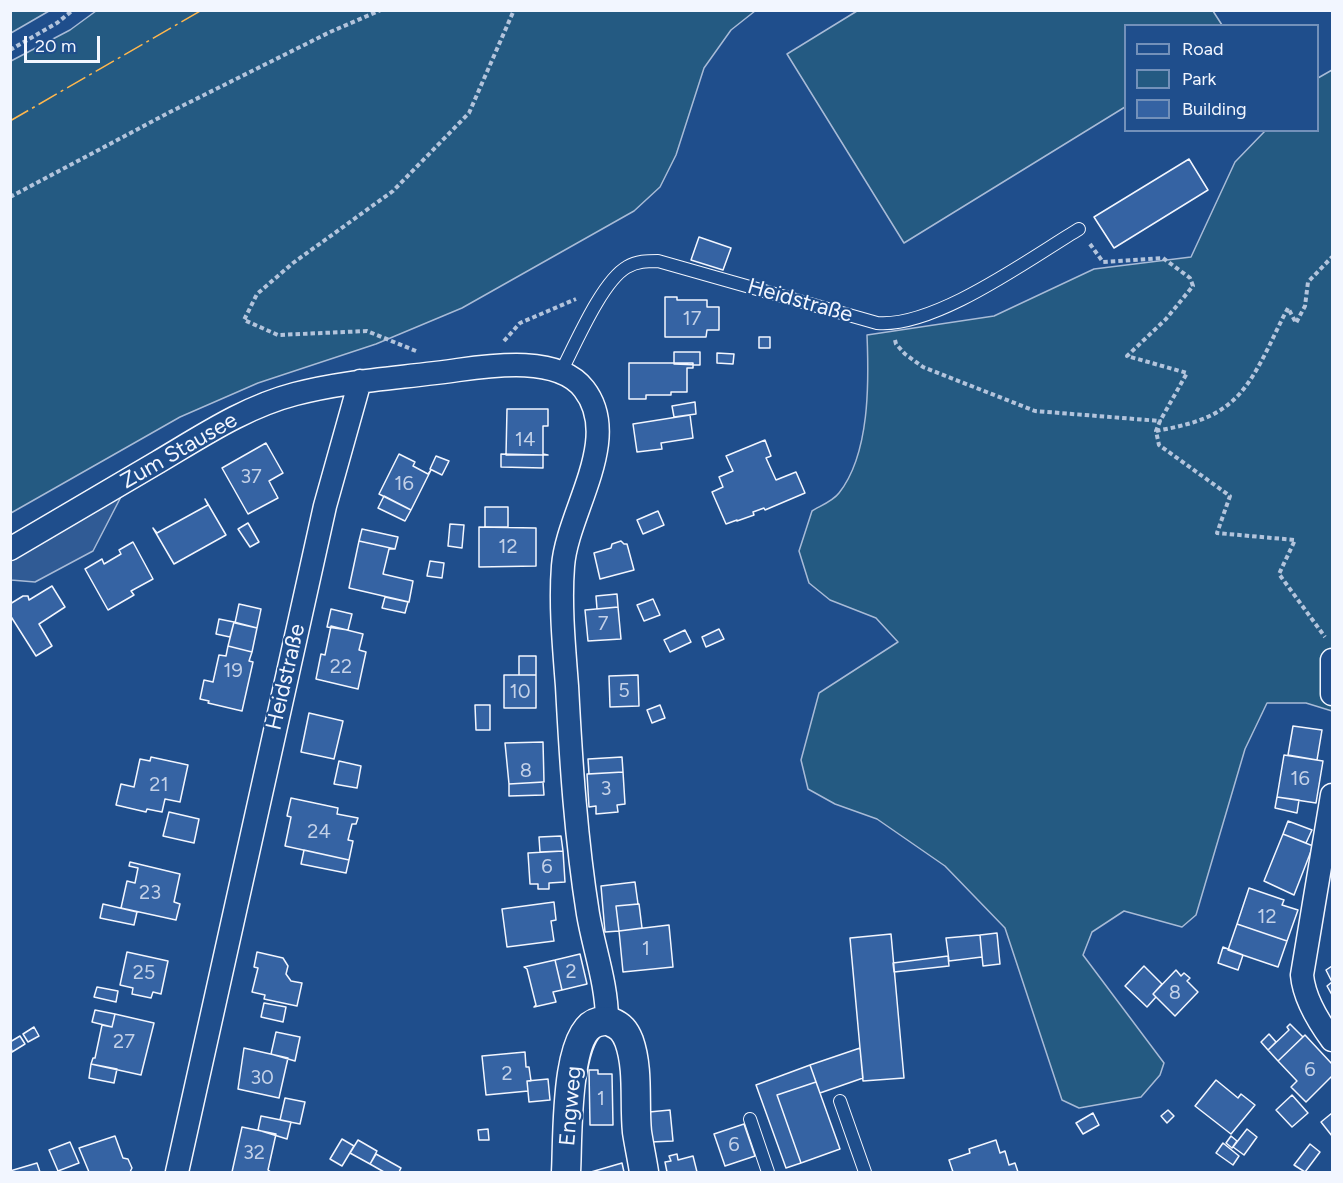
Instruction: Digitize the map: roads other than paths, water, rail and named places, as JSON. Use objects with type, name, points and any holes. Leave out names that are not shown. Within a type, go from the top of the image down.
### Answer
[{"type":"street","points":[[360,381],[507,365],[538,367],[561,372],[574,380],[585,389],[594,407],[597,442],[593,464],[566,547],[563,567],[570,741],[580,857],[588,917],[606,1000],[607,1020],[622,1027],[629,1042],[634,1067],[638,1132],[644,1173]]},
{"type":"street","name":"Zum Stausee","points":[[10,549],[228,420],[294,394],[360,381]]},
{"type":"street","name":"Heidstraße","points":[[177,1173],[325,506],[360,381]]},
{"type":"street","points":[[1332,660],[1332,693]]},
{"type":"street","points":[[1332,795],[1302,975],[1303,988],[1332,1040]]},
{"type":"street","name":"Engweg","points":[[566,1173],[573,1069],[577,1048],[584,1033],[594,1023],[607,1020]]},
{"type":"lane","name":"Heidstraße","points":[[561,372],[610,281],[628,266],[658,261],[877,323],[892,324],[942,309],[1079,229]]},
{"type":"lane","points":[[840,1101],[865,1173]]},
{"type":"lane","points":[[750,1119],[768,1173]]}]
